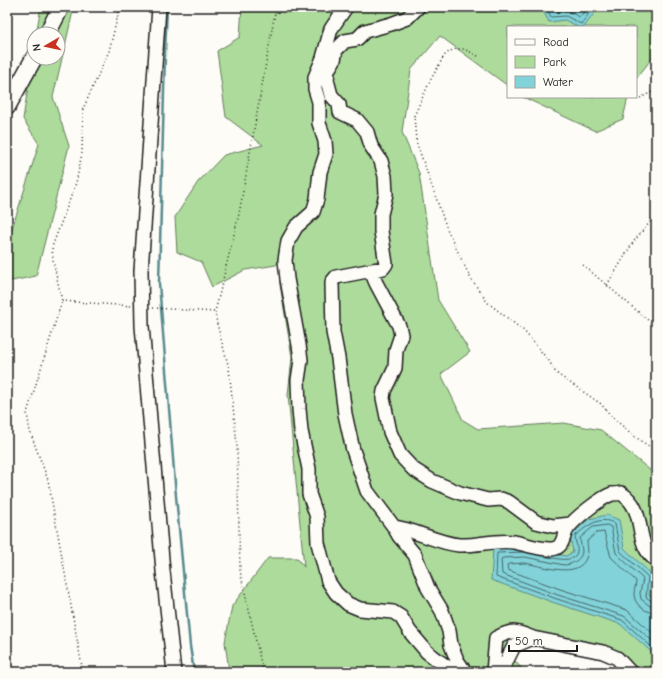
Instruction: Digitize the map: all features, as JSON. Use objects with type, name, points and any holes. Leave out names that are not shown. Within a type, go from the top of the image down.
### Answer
[{"type":"main road","points":[[51,26],[61,7]]},
{"type":"main road","points":[[7,107],[30,66]]},
{"type":"street","points":[[160,7],[141,271],[142,326],[163,571],[174,672]]},
{"type":"street","points":[[346,7],[331,29],[323,58],[315,76],[315,89],[319,102],[319,123],[325,141],[326,154],[320,172],[317,200],[313,212],[296,227],[288,241],[285,260],[299,345],[299,409],[301,430],[309,469],[309,494],[317,517],[318,543],[328,581],[336,593],[348,604],[360,609],[393,612],[401,617],[410,632],[427,652],[456,672]]},
{"type":"street","points":[[340,112],[339,104],[331,95],[327,80],[328,70],[334,60],[336,50],[345,42],[357,39],[365,31],[407,18],[418,7]]},
{"type":"street","points":[[319,111],[327,114],[340,112],[357,120],[367,132],[371,146],[381,162],[385,176],[386,194],[381,214],[381,231],[386,264],[383,268],[336,277],[332,282],[333,332],[353,450],[367,491],[415,556],[428,588],[442,610],[450,631],[451,645],[457,660],[465,672]]},
{"type":"street","points":[[371,271],[399,326],[401,334],[396,350],[395,368],[384,391],[383,398],[390,432],[400,455],[413,468],[432,481],[460,493],[488,500],[501,499],[509,502],[536,522],[553,526],[571,524]]},
{"type":"street","points":[[394,527],[458,545],[474,545],[501,541],[556,549],[561,545],[567,528],[580,514],[610,495],[621,493],[628,498],[635,509],[643,542],[650,556],[656,560]]},
{"type":"street","points":[[493,672],[496,638],[509,632],[520,633],[533,638],[603,652],[617,658],[630,672]]},
{"type":"street","points":[[501,672],[514,646],[533,638]]},
{"type":"path","points":[[84,672],[48,480],[30,432],[27,413],[62,301],[53,260],[52,247],[76,183],[82,153],[83,109],[109,51],[120,7]]},
{"type":"path","points":[[263,672],[240,571],[237,445],[229,368],[215,312],[239,214],[276,7]]},
{"type":"path","points":[[478,56],[464,49],[456,49],[450,51],[444,56],[430,81],[414,116],[416,141],[447,229],[470,277],[487,302],[524,332],[549,361],[556,373],[601,404],[612,417],[634,436],[656,451]]},
{"type":"path","points":[[640,98],[652,92],[656,92]]},
{"type":"path","points":[[607,285],[634,241],[656,216]]},
{"type":"path","points":[[582,265],[656,327]]},
{"type":"path","points":[[62,301],[215,312]]},
{"type":"green space","points":[[41,7],[74,7],[66,41],[66,26],[37,26]]},
{"type":"green space","points":[[242,7],[656,7],[656,53],[637,78],[637,26],[507,26],[507,85],[440,36],[411,70],[402,132],[419,173],[438,300],[470,352],[441,374],[463,420],[478,429],[564,423],[601,430],[656,475],[656,672],[621,672],[612,659],[534,645],[517,651],[513,659],[525,672],[229,671],[225,642],[232,606],[268,558],[297,558],[304,567],[288,395],[292,357],[280,285],[279,260],[276,265],[245,270],[212,287],[201,262],[177,252],[175,217],[198,182],[224,155],[263,145],[226,117],[217,51],[240,37]]},
{"type":"green space","points":[[31,66],[60,66],[53,97],[69,146],[36,276],[7,282],[7,244],[39,144],[23,119]]},
{"type":"green space","points":[[525,98],[628,98],[623,119],[595,131]]},
{"type":"water","points":[[541,7],[599,7],[585,26],[576,26],[565,20],[549,22]]},
{"type":"water","points":[[607,515],[619,520],[624,548],[653,576],[649,595],[656,599],[656,656],[620,624],[491,580],[493,549],[525,548],[566,556],[573,552],[570,536],[589,519]]},
{"type":"waterway","points":[[167,7],[159,283],[176,496],[190,646],[194,672]]}]
